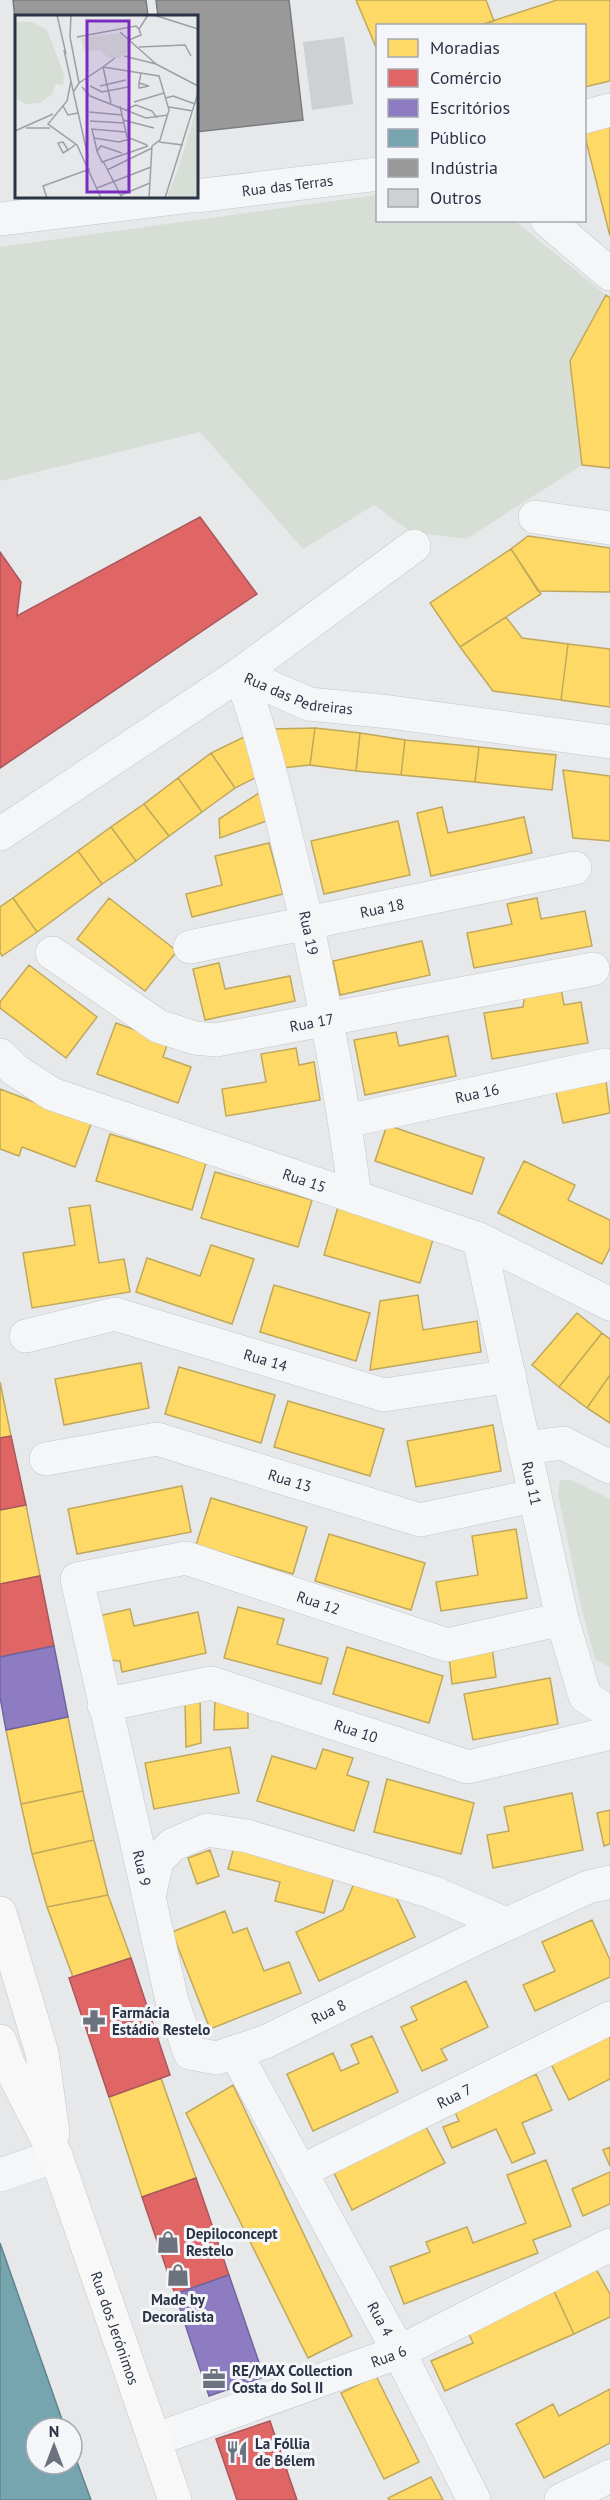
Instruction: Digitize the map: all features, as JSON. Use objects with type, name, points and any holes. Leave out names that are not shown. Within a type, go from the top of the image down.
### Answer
[{"type":"main road","name":"Rua dos Jerónimos","points":[[0,1913],[42,2053],[56,2156]]},
{"type":"main road","name":"Rua dos Jerónimos","points":[[0,2041],[9,2064],[56,2156],[175,2500]]},
{"type":"street","points":[[586,117],[610,110]]},
{"type":"street","name":"Rua das Terras","points":[[198,196],[376,174]]},
{"type":"street","points":[[0,219],[173,198]]},
{"type":"street","points":[[549,222],[610,274]]},
{"type":"street","points":[[535,517],[610,528]]},
{"type":"street","points":[[240,674],[414,546]]},
{"type":"street","name":"Rua das Pedreiras","points":[[0,834],[240,674],[309,704],[390,712],[610,742]]},
{"type":"street","name":"Rua 19","points":[[240,674],[259,725],[308,923],[346,1121],[355,1197]]},
{"type":"street","name":"Rua 18","points":[[190,947],[575,868]]},
{"type":"street","name":"Rua 17","points":[[52,953],[158,1026],[195,1038],[216,1040],[593,969]]},
{"type":"street","name":"Rua 15","points":[[0,1055],[15,1070],[52,1094],[479,1239],[603,1293]]},
{"type":"street","name":"Rua 16","points":[[346,1121],[606,1065]]},
{"type":"street","name":"Rua 11","points":[[479,1239],[510,1377],[533,1496],[562,1619],[585,1696],[610,1713]]},
{"type":"street","name":"Rua 14","points":[[26,1336],[115,1314],[384,1395],[510,1377]]},
{"type":"street","name":"Rua 13","points":[[46,1459],[157,1439],[420,1520],[533,1496]]},
{"type":"street","points":[[524,1448],[563,1443],[610,1467]]},
{"type":"street","name":"Rua 12","points":[[77,1579],[186,1558],[447,1645],[562,1619]]},
{"type":"street","name":"Rua 9","points":[[77,1579],[148,1897]]},
{"type":"street","name":"Rua 10","points":[[104,1705],[211,1683],[468,1767],[610,1733]]},
{"type":"street","name":"Rua 9","points":[[148,1897],[157,1861],[172,1845],[207,1830],[247,1836],[356,1868],[432,1892],[506,1924]]},
{"type":"street","name":"Rua 8","points":[[148,1897],[172,2001],[190,2053],[217,2058],[265,2042],[506,1924],[588,1887],[610,1882]]},
{"type":"street","name":"Rua 7","points":[[300,2172],[610,2018]]},
{"type":"street","name":"Rua 4","points":[[235,2052],[399,2352],[474,2500]]},
{"type":"street","points":[[0,2175],[56,2156]]},
{"type":"street","name":"Rua 6","points":[[154,2440],[399,2352],[610,2245]]},
{"type":"street","points":[[561,2500],[610,2476]]},
{"type":"shaded area","points":[[376,195],[376,222],[516,222],[606,295],[570,361],[582,465],[466,539],[411,532],[374,505],[303,549],[200,432],[0,481],[0,247]]},
{"type":"shaded area","points":[[560,1480],[571,1480],[610,1499],[610,1667],[595,1659],[581,1606],[558,1494]]},
{"type":"building: Moradias","points":[[356,0],[486,0],[494,21],[484,24],[376,24],[376,47]]},
{"type":"building: Moradias","points":[[557,0],[610,0],[610,81],[586,87],[586,24],[483,24]]},
{"type":"building: Moradias","points":[[610,121],[610,236],[586,141],[586,127]]},
{"type":"building: Moradias","points":[[606,295],[610,298],[610,468],[582,465],[570,361]]},
{"type":"building: Moradias","points":[[528,536],[610,548],[610,592],[538,591],[511,549]]},
{"type":"building: Moradias","points":[[511,549],[541,594],[460,647],[430,603]]},
{"type":"building: Moradias","points":[[506,617],[522,638],[568,644],[561,700],[493,691],[460,647]]},
{"type":"building: Moradias","points":[[568,644],[610,649],[610,707],[561,700]]},
{"type":"building: Moradias","points":[[315,728],[310,765],[282,768],[271,729]]},
{"type":"building: Moradias","points":[[315,728],[360,733],[356,771],[310,765]]},
{"type":"building: Moradias","points":[[360,733],[405,740],[401,775],[356,771]]},
{"type":"building: Moradias","points":[[248,735],[259,776],[235,788],[211,753]]},
{"type":"building: Moradias","points":[[405,740],[479,747],[475,782],[401,775]]},
{"type":"building: Moradias","points":[[479,747],[556,755],[552,790],[475,782]]},
{"type":"building: Moradias","points":[[211,753],[235,788],[202,812],[178,778]]},
{"type":"building: Moradias","points":[[563,770],[610,776],[610,841],[573,838]]},
{"type":"building: Moradias","points":[[178,778],[202,812],[169,836],[144,804]]},
{"type":"building: Moradias","points":[[262,791],[269,820],[220,838],[219,819]]},
{"type":"building: Moradias","points":[[144,804],[169,836],[136,861],[111,827]]},
{"type":"building: Moradias","points":[[442,807],[448,833],[524,817],[532,853],[431,876],[417,813]]},
{"type":"building: Moradias","points":[[398,821],[410,875],[324,894],[311,841]]},
{"type":"building: Moradias","points":[[111,827],[136,861],[102,884],[78,851]]},
{"type":"building: Moradias","points":[[269,843],[283,894],[192,917],[186,894],[222,885],[215,856]]},
{"type":"building: Moradias","points":[[78,851],[102,884],[37,932],[13,898]]},
{"type":"building: Moradias","points":[[13,898],[37,932],[2,956],[0,952],[0,907]]},
{"type":"building: Moradias","points":[[109,898],[177,951],[145,991],[77,939]]},
{"type":"building: Moradias","points":[[537,898],[541,919],[585,911],[592,946],[474,968],[467,933],[512,924],[507,904]]},
{"type":"building: Moradias","points":[[422,941],[430,975],[340,995],[333,961]]},
{"type":"building: Moradias","points":[[219,963],[225,989],[290,976],[295,1001],[205,1020],[193,969]]},
{"type":"building: Moradias","points":[[29,965],[97,1017],[66,1058],[0,1008],[0,1002]]},
{"type":"building: Moradias","points":[[561,988],[564,1005],[581,1002],[588,1043],[492,1059],[484,1013],[523,1007],[525,994]]},
{"type":"building: Moradias","points":[[116,1023],[168,1042],[163,1057],[191,1067],[178,1103],[97,1074]]},
{"type":"building: Moradias","points":[[396,1032],[399,1046],[448,1036],[456,1076],[365,1095],[354,1040]]},
{"type":"building: Moradias","points":[[296,1048],[299,1065],[314,1062],[320,1100],[226,1116],[222,1089],[266,1082],[261,1054]]},
{"type":"building: Moradias","points":[[606,1081],[610,1113],[563,1123],[556,1092]]},
{"type":"building: Moradias","points":[[0,1089],[91,1124],[75,1167],[22,1147],[19,1156],[0,1149]]},
{"type":"building: Moradias","points":[[387,1125],[484,1158],[472,1194],[375,1161]]},
{"type":"building: Moradias","points":[[110,1134],[206,1163],[192,1210],[96,1181]]},
{"type":"building: Moradias","points":[[524,1161],[575,1185],[568,1200],[610,1220],[610,1248],[602,1264],[498,1213]]},
{"type":"building: Moradias","points":[[215,1172],[312,1200],[298,1247],[201,1218]]},
{"type":"building: Moradias","points":[[90,1205],[99,1263],[124,1259],[130,1292],[32,1308],[23,1253],[75,1245],[69,1208]]},
{"type":"building: Moradias","points":[[338,1207],[434,1236],[420,1283],[324,1255]]},
{"type":"building: Moradias","points":[[211,1245],[254,1259],[232,1324],[136,1292],[147,1258],[200,1276]]},
{"type":"building: Moradias","points":[[274,1285],[370,1313],[356,1361],[260,1332]]},
{"type":"building: Moradias","points":[[418,1295],[423,1330],[477,1321],[481,1352],[370,1370],[380,1301]]},
{"type":"building: Moradias","points":[[577,1313],[602,1333],[559,1387],[532,1365]]},
{"type":"building: Moradias","points":[[602,1333],[610,1339],[610,1375],[587,1408],[559,1387]]},
{"type":"building: Moradias","points":[[141,1363],[149,1408],[64,1425],[55,1379]]},
{"type":"building: Moradias","points":[[179,1367],[275,1395],[261,1443],[165,1414]]},
{"type":"building: Moradias","points":[[610,1375],[610,1423],[587,1408]]},
{"type":"building: Moradias","points":[[0,1382],[11,1436],[0,1438]]},
{"type":"building: Moradias","points":[[288,1401],[384,1429],[370,1476],[274,1447]]},
{"type":"building: Moradias","points":[[493,1425],[501,1471],[416,1487],[407,1441]]},
{"type":"building: Moradias","points":[[182,1486],[191,1532],[77,1554],[68,1509]]},
{"type":"building: Moradias","points":[[211,1498],[307,1527],[293,1574],[196,1545]]},
{"type":"building: Moradias","points":[[26,1505],[40,1576],[0,1584],[0,1510]]},
{"type":"building: Moradias","points":[[516,1529],[527,1598],[441,1611],[436,1582],[478,1575],[472,1536]]},
{"type":"building: Moradias","points":[[329,1534],[425,1563],[411,1610],[315,1581]]},
{"type":"building: Moradias","points":[[238,1607],[284,1619],[277,1644],[328,1658],[321,1684],[224,1658]]},
{"type":"building: Moradias","points":[[130,1609],[134,1626],[198,1612],[206,1653],[122,1672],[120,1661],[108,1660],[98,1616]]},
{"type":"building: Moradias","points":[[347,1647],[443,1676],[429,1723],[333,1694]]},
{"type":"building: Moradias","points":[[492,1647],[496,1677],[452,1684],[449,1656]]},
{"type":"building: Moradias","points":[[550,1678],[558,1724],[473,1740],[464,1694]]},
{"type":"building: Moradias","points":[[215,1698],[248,1708],[248,1728],[214,1730]]},
{"type":"building: Moradias","points":[[200,1700],[201,1743],[186,1747],[185,1701]]},
{"type":"building: Moradias","points":[[68,1717],[83,1791],[21,1804],[6,1730]]},
{"type":"building: Moradias","points":[[230,1747],[239,1793],[154,1809],[145,1763]]},
{"type":"building: Moradias","points":[[323,1749],[353,1758],[347,1775],[369,1782],[354,1831],[257,1801],[272,1756],[316,1769]]},
{"type":"building: Moradias","points":[[387,1779],[474,1803],[461,1854],[374,1832]]},
{"type":"building: Moradias","points":[[83,1791],[94,1840],[32,1854],[21,1804]]},
{"type":"building: Moradias","points":[[572,1793],[583,1850],[493,1868],[487,1835],[509,1831],[504,1807]]},
{"type":"building: Moradias","points":[[610,1810],[610,1844],[604,1846],[597,1813]]},
{"type":"building: Moradias","points":[[94,1840],[108,1895],[47,1907],[32,1854]]},
{"type":"building: Moradias","points":[[235,1843],[336,1869],[324,1913],[275,1901],[280,1882],[228,1869]]},
{"type":"building: Moradias","points":[[210,1850],[219,1876],[197,1884],[188,1858]]},
{"type":"building: Moradias","points":[[355,1881],[396,1897],[415,1937],[319,1981],[296,1932],[343,1910]]},
{"type":"building: Moradias","points":[[108,1895],[131,1958],[73,1977],[47,1907]]},
{"type":"building: Moradias","points":[[225,1911],[233,1933],[247,1928],[264,1971],[289,1962],[301,1993],[210,2029],[172,1932]]},
{"type":"building: Moradias","points":[[592,1920],[610,1960],[610,1977],[535,2011],[523,1985],[555,1971],[542,1942]]},
{"type":"building: Moradias","points":[[466,1981],[488,2027],[441,2049],[447,2060],[422,2071],[401,2027],[417,2020],[411,2007]]},
{"type":"building: Moradias","points":[[610,2032],[610,2079],[569,2100],[550,2062]]},
{"type":"building: Moradias","points":[[372,2036],[398,2092],[313,2131],[287,2074],[333,2053],[341,2071],[359,2063],[351,2045]]},
{"type":"building: Moradias","points":[[536,2074],[552,2110],[522,2123],[535,2153],[512,2163],[496,2129],[452,2148],[443,2127],[459,2121],[454,2110]]},
{"type":"building: Moradias","points":[[161,2078],[196,2178],[142,2197],[109,2097]]},
{"type":"building: Moradias","points":[[233,2085],[352,2336],[308,2358],[186,2113]]},
{"type":"building: Moradias","points":[[426,2127],[445,2163],[352,2210],[334,2173]]},
{"type":"building: Moradias","points":[[610,2147],[610,2166],[603,2150]]},
{"type":"building: Moradias","points":[[546,2160],[571,2226],[533,2240],[538,2253],[404,2304],[390,2267],[430,2252],[426,2242],[467,2227],[473,2243],[526,2223],[507,2175]]},
{"type":"building: Moradias","points":[[610,2172],[610,2204],[583,2216],[572,2189]]},
{"type":"building: Moradias","points":[[596,2269],[610,2294],[610,2317],[574,2334],[554,2291]]},
{"type":"building: Moradias","points":[[554,2291],[574,2334],[445,2391],[431,2361],[473,2343],[467,2330]]},
{"type":"building: Moradias","points":[[376,2376],[419,2462],[384,2479],[341,2393]]},
{"type":"building: Moradias","points":[[610,2389],[610,2443],[544,2478],[516,2424],[553,2404],[559,2416]]},
{"type":"building: Moradias","points":[[431,2477],[443,2500],[389,2500],[388,2498]]},
{"type":"building: Comércio","points":[[200,517],[257,594],[0,768],[0,552],[21,582],[17,616]]},
{"type":"building: Comércio","points":[[11,1436],[26,1505],[0,1510],[0,1438]]},
{"type":"building: Comércio","points":[[40,1576],[54,1646],[0,1657],[0,1584]]},
{"type":"building: Comércio","points":[[131,1958],[170,2075],[109,2097],[69,1978]]},
{"type":"building: Comércio","points":[[196,2178],[229,2275],[175,2294],[142,2197]]},
{"type":"building: Comércio","points":[[270,2421],[297,2500],[237,2500],[216,2439]]},
{"type":"building: Escritórios","points":[[54,1646],[68,1717],[6,1730],[0,1697],[0,1657]]},
{"type":"building: Escritórios","points":[[229,2275],[264,2377],[209,2396],[175,2294]]},
{"type":"building: Público","points":[[0,2243],[61,2416],[24,2416],[24,2476],[82,2476],[91,2500],[0,2500]]},
{"type":"building: Indústria","points":[[13,0],[146,0],[148,15],[15,15],[15,19]]},
{"type":"building: Indústria","points":[[156,0],[289,0],[303,120],[198,132],[198,15],[158,15]]},
{"type":"building: Outros","points":[[344,37],[353,104],[312,110],[303,42]]},
{"type":"place","name":"Farmácia Estádio Restelo","points":[[94,2021]]},
{"type":"place","name":"Depiloconcept Restelo","points":[[168,2242]]},
{"type":"place","name":"Made by Decoralista","points":[[178,2275]]},
{"type":"place","name":"RE/MAX Collection Costa do Sol II","points":[[214,2379]]},
{"type":"place","name":"La Fóllia de Bélem","points":[[237,2452]]}]
